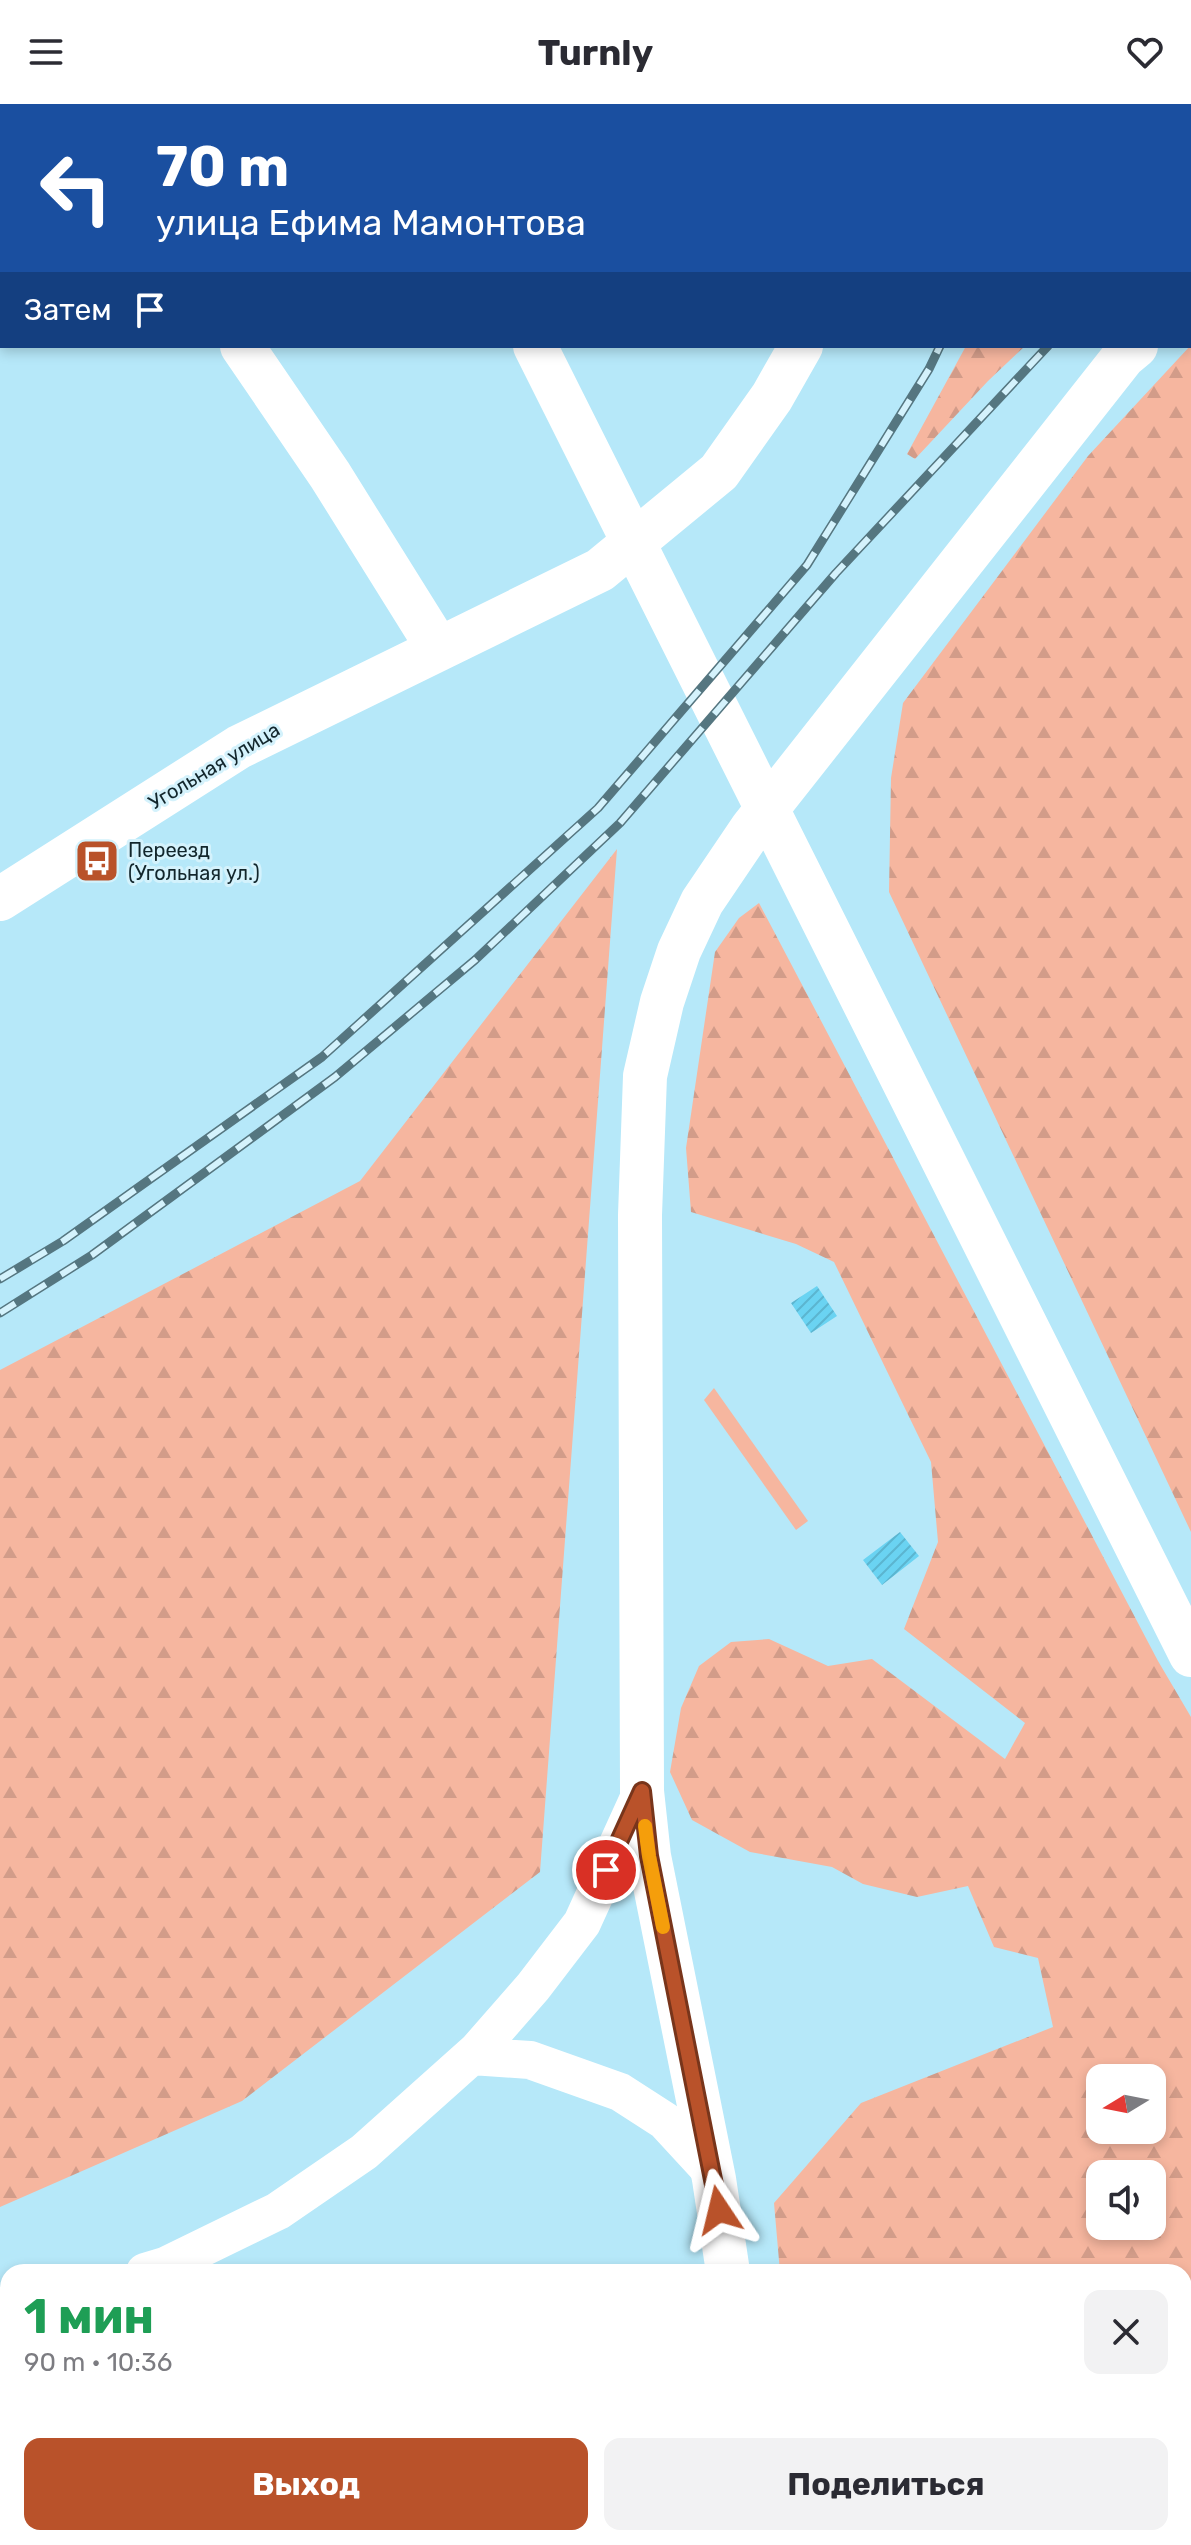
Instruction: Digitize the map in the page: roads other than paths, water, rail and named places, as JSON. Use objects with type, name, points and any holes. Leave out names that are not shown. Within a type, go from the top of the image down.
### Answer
[{"type":"main road","points":[[243,348],[330,475],[438,648]]},
{"type":"main road","name":"Угольная улица","points":[[0,899],[239,747],[600,570],[719,472],[772,397],[800,348]]},
{"type":"main road","points":[[727,2264],[712,2172],[649,1856],[642,1791],[640,1215],[645,1076],[662,1002],[679,951],[702,902],[752,828],[1124,356],[1134,348]]},
{"type":"main road","points":[[540,358],[1191,1655]]},
{"type":"street","points":[[169,2264],[278,2211],[364,2152],[472,2056],[533,1987],[582,1923],[642,1791]]},
{"type":"street","points":[[472,2056],[530,2060],[620,2092],[665,2121],[712,2172]]},
{"type":"railway","points":[[0,1279],[63,1241],[322,1057],[598,808],[807,565],[939,348]]},
{"type":"railway","points":[[0,1313],[92,1255],[335,1077],[475,960],[620,823],[836,573],[1046,348]]},
{"type":"place","name":"Переезд (Угольная ул.)","points":[[97,861]]}]
